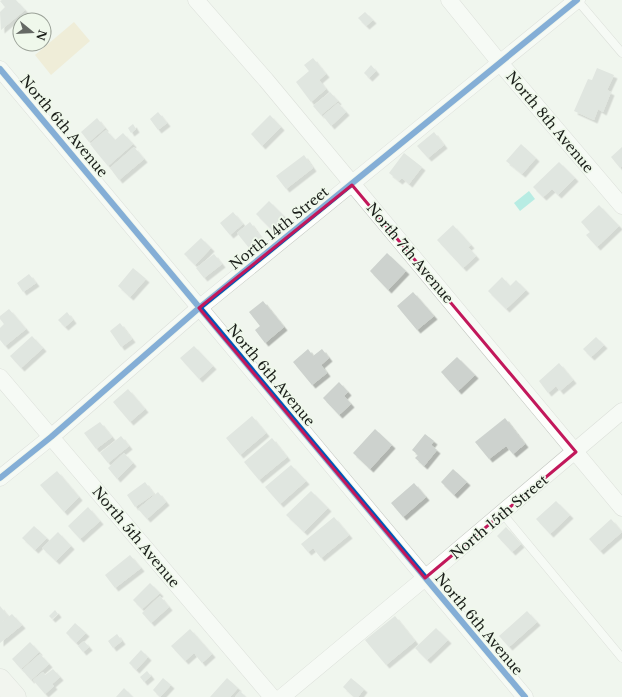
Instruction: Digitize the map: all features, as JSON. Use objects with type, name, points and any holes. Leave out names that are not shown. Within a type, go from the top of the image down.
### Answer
[{"type":"main road","points":[[0,680],[15,697]]},
{"type":"street","name":"North 7th Avenue","points":[[196,0],[266,80],[622,508]]},
{"type":"street","name":"North 8th Avenue","points":[[449,0],[500,63],[622,206]]},
{"type":"street","name":"North 14th Street","points":[[0,478],[51,437],[200,308],[577,0]]},
{"type":"street","name":"North 6th Avenue","points":[[0,69],[525,697]]},
{"type":"street","name":"North 5th Avenue","points":[[0,377],[272,697]]},
{"type":"street","name":"North 15th Street","points":[[282,697],[576,452],[622,411]]},
{"type":"lane","points":[[577,0],[622,53]]},
{"type":"lane","points":[[502,513],[622,658]]},
{"type":"highlighted area","points":[[352,185],[576,452],[425,578],[199,308]]},
{"type":"shaded area","points":[[74,22],[90,41],[51,75],[35,55],[39,52],[52,52],[52,41]]},
{"type":"water","points":[[529,191],[535,199],[520,211],[514,203]]},
{"type":"building","points":[[16,0],[25,10],[23,12],[12,12],[12,21],[1,30],[0,12],[5,7],[0,1]]},
{"type":"building","points":[[365,12],[373,20],[366,26],[358,18]]},
{"type":"building","points":[[313,58],[326,74],[319,80],[326,89],[311,102],[296,82],[309,71],[304,65]]},
{"type":"building","points":[[371,65],[376,71],[369,78],[364,73]]},
{"type":"building","points":[[597,68],[614,75],[607,90],[611,92],[603,112],[598,109],[594,120],[574,111],[588,79],[592,80]]},
{"type":"building","points":[[330,92],[338,101],[321,115],[313,106]]},
{"type":"building","points":[[338,103],[346,112],[331,126],[323,116]]},
{"type":"building","points":[[158,112],[167,123],[158,130],[150,119]]},
{"type":"building","points":[[270,115],[281,127],[262,146],[251,134]]},
{"type":"building","points":[[97,118],[105,128],[89,142],[81,132]]},
{"type":"building","points":[[133,124],[136,129],[131,133],[128,128]]},
{"type":"building","points":[[106,130],[115,140],[123,133],[133,144],[108,166],[90,144]]},
{"type":"building","points":[[434,132],[444,145],[428,158],[417,146]]},
{"type":"building","points":[[521,144],[536,158],[522,174],[506,161]]},
{"type":"building","points":[[134,147],[144,159],[119,180],[110,168]]},
{"type":"building","points":[[622,147],[622,166],[620,168],[611,157]]},
{"type":"building","points":[[404,153],[422,167],[409,184],[402,178],[399,181],[389,173]]},
{"type":"building","points":[[304,155],[313,168],[286,189],[276,176]]},
{"type":"building","points":[[559,162],[575,178],[558,195],[552,189],[543,197],[533,187]]},
{"type":"building","points":[[269,201],[284,216],[271,229],[256,214]]},
{"type":"building","points":[[599,205],[619,226],[597,247],[586,235],[590,232],[581,222]]},
{"type":"building","points":[[233,212],[243,224],[230,235],[220,223]]},
{"type":"building","points":[[250,222],[262,239],[250,249],[237,233]]},
{"type":"building","points":[[453,225],[471,245],[468,247],[476,256],[463,268],[437,240]]},
{"type":"building","points":[[201,238],[211,248],[195,265],[184,254]]},
{"type":"building","points":[[387,253],[406,271],[388,290],[370,271]]},
{"type":"building","points":[[214,254],[222,264],[204,278],[196,268]]},
{"type":"building","points":[[133,268],[146,279],[130,297],[118,286]]},
{"type":"building","points":[[29,274],[36,283],[23,292],[17,283]]},
{"type":"building","points":[[502,277],[510,286],[516,280],[526,290],[506,309],[488,291]]},
{"type":"building","points":[[413,292],[434,316],[417,330],[397,306]]},
{"type":"building","points":[[263,301],[284,327],[265,343],[255,330],[260,326],[249,312]]},
{"type":"building","points":[[9,309],[26,329],[5,346],[0,340],[0,328],[4,324],[0,319],[0,316]]},
{"type":"building","points":[[67,312],[73,320],[65,327],[58,320]]},
{"type":"building","points":[[120,323],[132,339],[121,347],[110,331]]},
{"type":"building","points":[[32,336],[43,348],[21,368],[10,356]]},
{"type":"building","points":[[596,337],[604,345],[591,357],[583,349]]},
{"type":"building","points":[[194,346],[213,366],[199,379],[180,358]]},
{"type":"building","points":[[308,349],[313,356],[322,349],[329,358],[321,365],[327,373],[312,385],[293,362]]},
{"type":"building","points":[[457,357],[475,375],[458,391],[441,372]]},
{"type":"building","points":[[559,363],[573,380],[560,391],[556,386],[548,393],[539,381]]},
{"type":"building","points":[[339,382],[348,392],[344,396],[351,404],[339,415],[323,398]]},
{"type":"building","points":[[128,389],[145,409],[130,422],[113,402]]},
{"type":"building","points":[[252,416],[266,433],[240,455],[226,438]]},
{"type":"building","points":[[505,418],[525,444],[513,454],[506,446],[489,459],[475,442]]},
{"type":"building","points":[[100,422],[112,437],[96,449],[84,433]]},
{"type":"building","points":[[375,429],[392,445],[370,469],[353,453]]},
{"type":"building","points":[[425,434],[434,441],[431,445],[437,450],[424,466],[415,458],[418,455],[412,450]]},
{"type":"building","points":[[121,436],[129,446],[108,463],[100,453]]},
{"type":"building","points":[[272,438],[287,457],[259,480],[244,462]]},
{"type":"building","points":[[124,453],[133,463],[117,479],[108,468]]},
{"type":"building","points":[[291,465],[306,481],[280,504],[265,487]]},
{"type":"building","points":[[453,469],[467,482],[454,495],[441,482]]},
{"type":"building","points":[[57,471],[79,497],[64,512],[40,485]]},
{"type":"building","points":[[145,482],[154,494],[135,507],[127,495]]},
{"type":"building","points":[[414,483],[426,497],[403,517],[391,503]]},
{"type":"building","points":[[311,491],[328,508],[304,532],[286,515]]},
{"type":"building","points":[[158,492],[166,502],[147,519],[138,509]]},
{"type":"building","points":[[556,501],[570,515],[550,534],[536,519]]},
{"type":"building","points":[[88,507],[100,521],[80,539],[68,526]]},
{"type":"building","points":[[334,517],[349,535],[321,558],[313,548],[308,552],[301,544]]},
{"type":"building","points":[[611,519],[622,532],[600,551],[589,539]]},
{"type":"building","points":[[34,526],[47,538],[35,550],[22,538]]},
{"type":"building","points":[[506,527],[521,544],[512,552],[497,536]]},
{"type":"building","points":[[58,532],[71,546],[56,561],[42,548]]},
{"type":"building","points":[[130,555],[141,568],[115,588],[105,575]]},
{"type":"building","points":[[150,583],[160,593],[142,609],[133,600]]},
{"type":"building","points":[[160,596],[169,607],[151,623],[142,613]]},
{"type":"building","points":[[0,606],[8,616],[2,622],[12,614],[22,625],[0,643]]},
{"type":"building","points":[[55,610],[58,614],[52,619],[49,616]]},
{"type":"building","points":[[527,611],[537,622],[509,647],[499,636]]},
{"type":"building","points":[[395,616],[415,641],[386,665],[365,640]]},
{"type":"building","points":[[75,623],[86,633],[76,643],[66,633]]},
{"type":"building","points":[[436,628],[448,640],[427,660],[415,648]]},
{"type":"building","points":[[190,629],[212,654],[202,663],[194,653],[185,661],[171,646]]},
{"type":"building","points":[[117,634],[122,641],[113,648],[108,641]]},
{"type":"building","points":[[84,641],[89,647],[83,652],[78,646]]},
{"type":"building","points":[[30,642],[39,652],[21,669],[12,659]]},
{"type":"building","points":[[141,650],[148,657],[136,670],[129,663]]},
{"type":"building","points":[[40,654],[49,664],[31,680],[22,670]]},
{"type":"building","points":[[53,669],[60,677],[52,684],[54,686],[45,694],[33,680],[43,672],[45,675]]},
{"type":"building","points":[[147,671],[151,676],[144,682],[140,677]]},
{"type":"building","points":[[163,678],[171,685],[160,697],[153,690]]},
{"type":"building","points":[[227,678],[238,688],[230,697],[210,697]]},
{"type":"building","points":[[351,678],[364,689],[358,697],[354,697],[343,687]]},
{"type":"building","points":[[124,688],[133,697],[116,697]]},
{"type":"building","points":[[240,691],[246,697],[235,697]]},
{"type":"cycle path","points":[[0,478],[51,437],[199,308],[577,0]]},
{"type":"cycle path","points":[[0,69],[525,697]]}]
